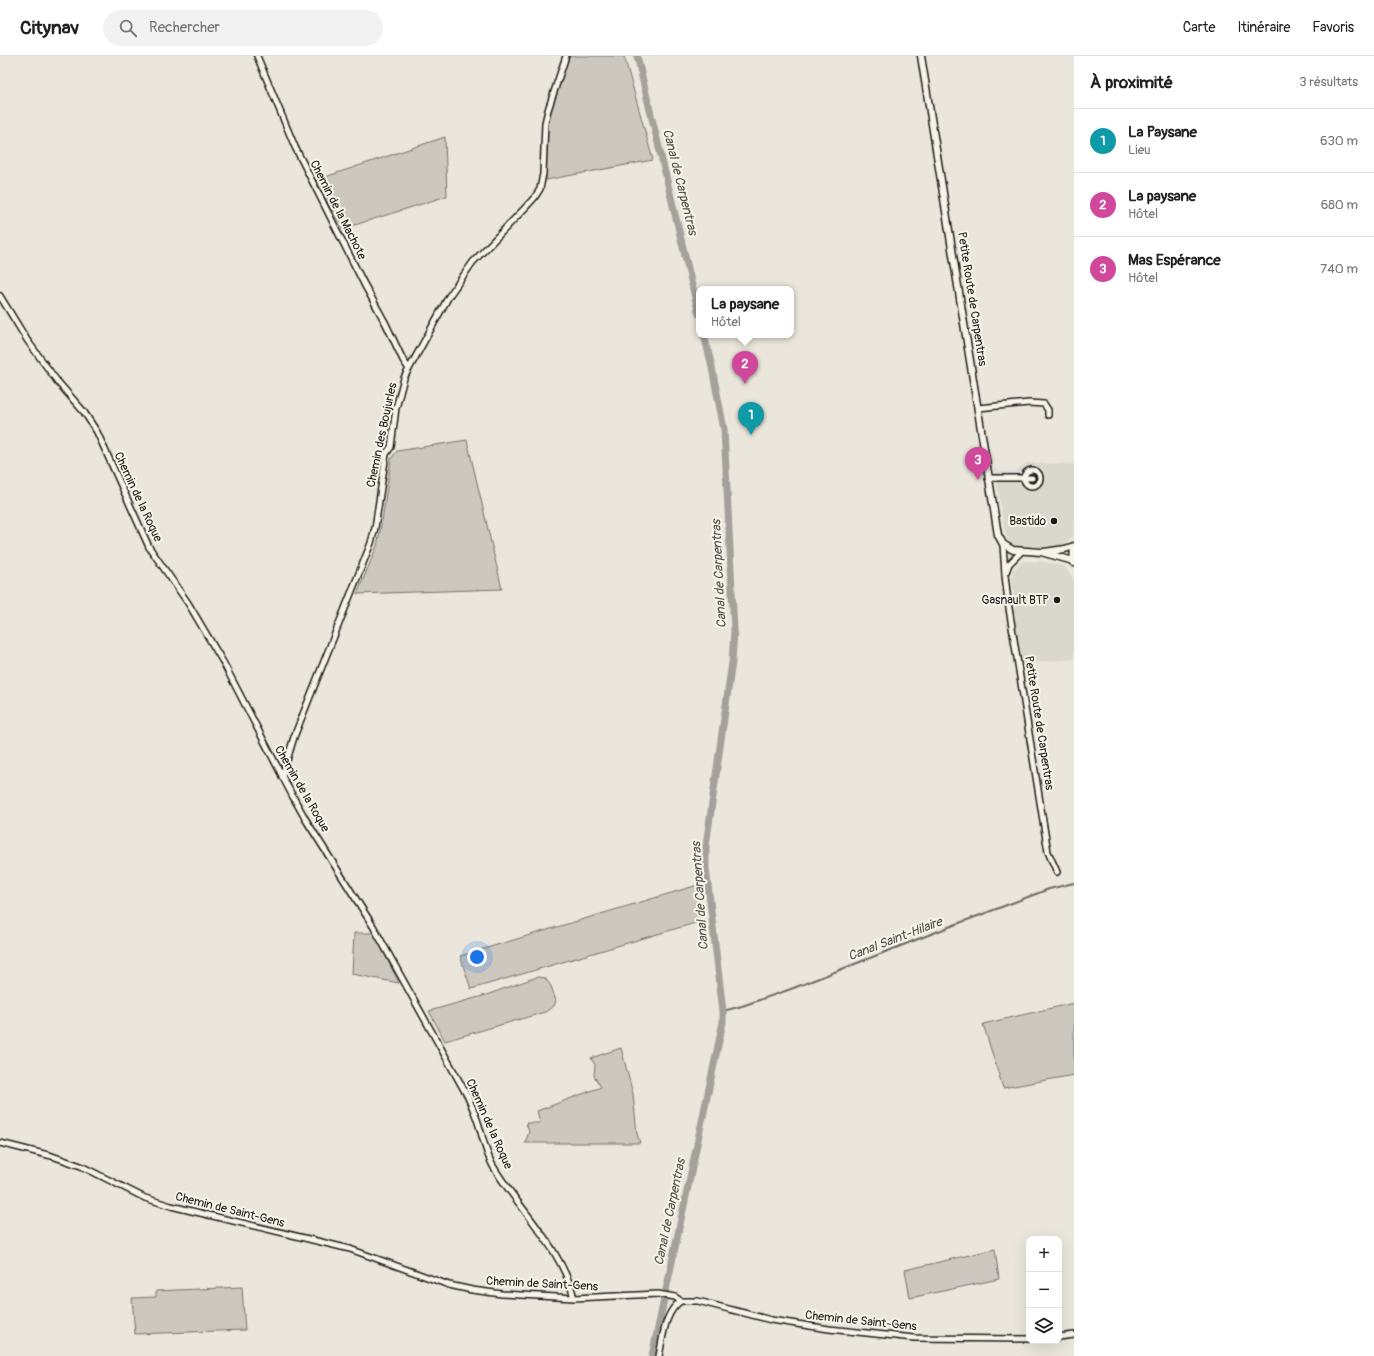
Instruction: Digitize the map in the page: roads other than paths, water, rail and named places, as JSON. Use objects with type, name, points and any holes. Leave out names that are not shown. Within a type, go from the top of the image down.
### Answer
[{"type":"main road","points":[[1074,551],[1074,558]]},
{"type":"street","name":"Chemin de la Machote","points":[[257,56],[295,147],[403,360],[409,368]]},
{"type":"street","name":"Chemin des Boujurles","points":[[282,777],[294,737],[371,543],[375,528],[386,454],[391,447],[396,408],[404,378],[449,296],[473,262],[524,209],[540,189],[543,174],[545,123],[566,56]]},
{"type":"street","name":"Petite Route de Carpentras","points":[[921,56],[988,478],[998,535],[1003,544],[1004,575],[1048,852],[1057,872]]},
{"type":"street","name":"Chemin de la Roque","points":[[0,296],[27,340],[84,412],[97,432],[149,547],[188,603],[222,662],[306,820],[373,926],[468,1097],[492,1164],[500,1177],[536,1224],[561,1264],[569,1278],[574,1298]]},
{"type":"street","points":[[978,408],[1030,403],[1044,404],[1048,410],[1048,415]]},
{"type":"street","points":[[988,478],[1032,478]]},
{"type":"street","points":[[1003,544],[1013,550],[1040,552],[1065,549],[1074,546]]},
{"type":"street","points":[[1004,575],[1009,564],[1022,551]]},
{"type":"street","points":[[1040,552],[1074,562]]},
{"type":"street","name":"Chemin de Saint-Gens","points":[[0,1143],[52,1156],[81,1166],[145,1198],[175,1207],[350,1249],[449,1285],[472,1290],[502,1294],[574,1298],[661,1294],[675,1297],[681,1301],[698,1301],[771,1320],[883,1335],[914,1338],[1026,1339]]},
{"type":"street","points":[[659,1356],[667,1318],[673,1307],[681,1301]]},
{"type":"street","points":[[1062,1337],[1074,1335]]},
{"type":"waterway","name":"Canal de Carpentras","points":[[637,56],[696,302]]},
{"type":"waterway","name":"Canal de Carpentras","points":[[652,1356],[723,1022],[723,1011],[706,868],[706,846],[732,662],[734,630],[724,429],[705,338]]},
{"type":"waterway","name":"Canal Saint-Hilaire","points":[[723,1011],[791,989],[1049,889],[1074,883]]},
{"type":"place","name":"La paysane","points":[[745,384]]},
{"type":"place","name":"La Paysane","points":[[751,435]]},
{"type":"place","name":"Mas Espérance","points":[[978,480]]},
{"type":"place","name":"Bastido","points":[[1054,521]]},
{"type":"place","name":"Gasnault BTP","points":[[1057,600]]}]
